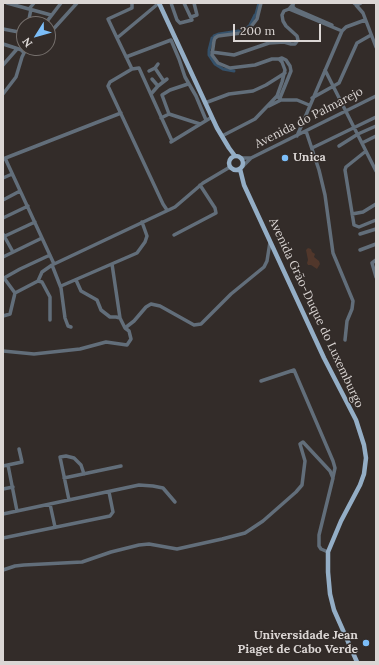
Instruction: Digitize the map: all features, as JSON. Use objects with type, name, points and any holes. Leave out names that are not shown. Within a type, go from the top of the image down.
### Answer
[{"type":"main road","points":[[159,3],[222,136],[229,148],[243,162],[239,169],[230,167],[229,148]]},
{"type":"main road","points":[[229,161],[233,157],[238,157]]},
{"type":"main road","name":"Avenida Grão-Duque do Luxemburgo","points":[[239,169],[241,178],[324,358],[356,420],[364,446],[366,463],[362,478],[328,552],[328,581],[330,599],[356,662]]},
{"type":"street","points":[[7,3],[52,15],[61,3]]},
{"type":"street","points":[[29,16],[30,9],[34,3]]},
{"type":"street","points":[[56,26],[77,3]]},
{"type":"street","points":[[132,3],[132,8],[108,19],[132,70]]},
{"type":"street","points":[[117,38],[159,3]]},
{"type":"street","points":[[171,3],[177,20],[180,23],[192,20],[191,17],[197,15],[194,3]]},
{"type":"street","points":[[184,3],[191,17]]},
{"type":"street","points":[[261,3],[257,19],[250,28],[241,33],[219,36],[215,38],[212,52],[216,61],[230,68],[255,65],[272,59],[282,58],[286,60],[291,69],[280,98],[281,100]]},
{"type":"street","points":[[212,52],[234,55],[269,43],[284,42],[296,44],[298,40],[297,36],[286,26],[283,19],[283,12],[289,9],[294,3]]},
{"type":"street","points":[[294,3],[294,8],[329,23],[336,28]]},
{"type":"street","points":[[355,4],[361,3],[365,20],[376,47]]},
{"type":"street","points":[[355,4],[363,13]]},
{"type":"street","points":[[289,9],[342,31]]},
{"type":"street","points":[[297,136],[309,104],[342,31],[346,27],[365,20]]},
{"type":"street","points":[[3,29],[16,31]]},
{"type":"street","points":[[312,98],[339,83],[357,43],[371,35]]},
{"type":"street","points":[[126,57],[171,40],[188,84],[196,96],[206,120]]},
{"type":"street","points":[[3,44],[16,49]]},
{"type":"street","points":[[3,65],[16,50]]},
{"type":"street","points":[[3,94],[16,77],[22,56]]},
{"type":"street","points":[[222,136],[255,119],[277,96],[285,73],[282,62],[279,59]]},
{"type":"street","points":[[149,71],[155,68],[158,64]]},
{"type":"street","points":[[167,210],[108,84],[132,70],[139,68],[172,142],[212,117]]},
{"type":"street","points":[[151,94],[165,80],[155,68]]},
{"type":"street","points":[[325,70],[376,171]]},
{"type":"street","points":[[206,103],[229,94],[253,92],[285,73]]},
{"type":"street","points":[[152,79],[158,86]]},
{"type":"street","points":[[169,114],[162,95],[170,90],[188,84]]},
{"type":"street","points":[[277,96],[281,100]]},
{"type":"street","name":"Avenida do Palmarejo","points":[[239,169],[251,158],[376,96]]},
{"type":"street","points":[[268,106],[281,100],[300,100],[309,104]]},
{"type":"street","points":[[71,327],[68,326],[65,318],[61,286],[50,255],[4,158],[121,114]]},
{"type":"street","points":[[161,118],[169,114],[200,124]]},
{"type":"street","points":[[312,148],[376,117]]},
{"type":"street","points":[[339,146],[358,134],[376,126]]},
{"type":"street","points":[[306,131],[319,170],[328,208],[333,253],[353,301],[345,340]]},
{"type":"street","points":[[362,143],[376,136]]},
{"type":"street","points":[[366,151],[345,168],[355,226],[376,220]]},
{"type":"street","name":"Avenida do Palmarejo","points":[[238,157],[251,158]]},
{"type":"street","points":[[15,293],[38,282],[42,272],[53,265],[175,207],[212,176],[230,167]]},
{"type":"street","points":[[3,178],[12,174]]},
{"type":"street","points":[[174,235],[216,212],[200,185]]},
{"type":"street","points":[[3,200],[20,191]]},
{"type":"street","points":[[352,214],[363,212],[376,204]]},
{"type":"street","points":[[3,217],[28,206]]},
{"type":"street","points":[[13,252],[4,235],[35,222]]},
{"type":"street","points":[[61,286],[137,253],[141,249],[147,236],[142,222]]},
{"type":"street","points":[[360,234],[376,229]]},
{"type":"street","points":[[3,257],[42,238]]},
{"type":"street","points":[[125,328],[151,304],[160,306],[194,325],[201,324],[232,294],[264,267],[267,261],[270,240]]},
{"type":"street","points":[[360,250],[376,244]]},
{"type":"street","points":[[3,316],[10,314],[15,293],[4,278],[20,268],[50,255]]},
{"type":"street","points":[[374,261],[376,277]]},
{"type":"street","points":[[3,351],[34,354],[80,349],[106,342],[126,345],[131,339],[129,331],[125,328],[120,318],[112,264]]},
{"type":"street","points":[[76,280],[81,291],[97,300],[101,310],[110,317],[120,318]]},
{"type":"street","points":[[38,282],[42,282],[50,297],[50,320]]},
{"type":"street","points":[[261,381],[294,370],[333,461],[335,468],[319,534],[319,546],[321,549],[328,552]]},
{"type":"street","points":[[3,570],[24,565],[82,562],[111,552],[140,545],[150,544],[176,549],[245,533],[263,521],[302,485],[305,461],[300,446],[301,442],[306,443],[330,471],[333,478]]},
{"type":"street","points":[[3,466],[22,462],[19,449]]},
{"type":"street","points":[[69,500],[60,457],[66,456],[74,458],[81,465],[84,474]]},
{"type":"street","points":[[8,465],[17,511]]},
{"type":"street","points":[[64,478],[122,466]]},
{"type":"street","points":[[3,514],[139,485],[163,488],[175,502]]},
{"type":"street","points":[[3,490],[13,487]]},
{"type":"street","points":[[3,538],[110,516],[113,512],[109,492]]},
{"type":"street","points":[[50,504],[55,527]]},
{"type":"shaded area","points":[[308,248],[311,249],[315,254],[314,257],[319,261],[320,264],[317,269],[311,265],[308,265],[307,263],[308,260],[306,250]]},
{"type":"waterway","points":[[256,14],[259,3]]},
{"type":"waterway","points":[[214,36],[245,30],[250,25],[255,15]]},
{"type":"waterway","points":[[209,50],[212,38]]},
{"type":"waterway","points":[[209,51],[209,55],[215,64],[223,69],[234,71]]},
{"type":"place","name":"Unica","points":[[285,158]]},
{"type":"place","name":"Universidade Jean Piaget de Cabo Verde","points":[[366,643]]}]
